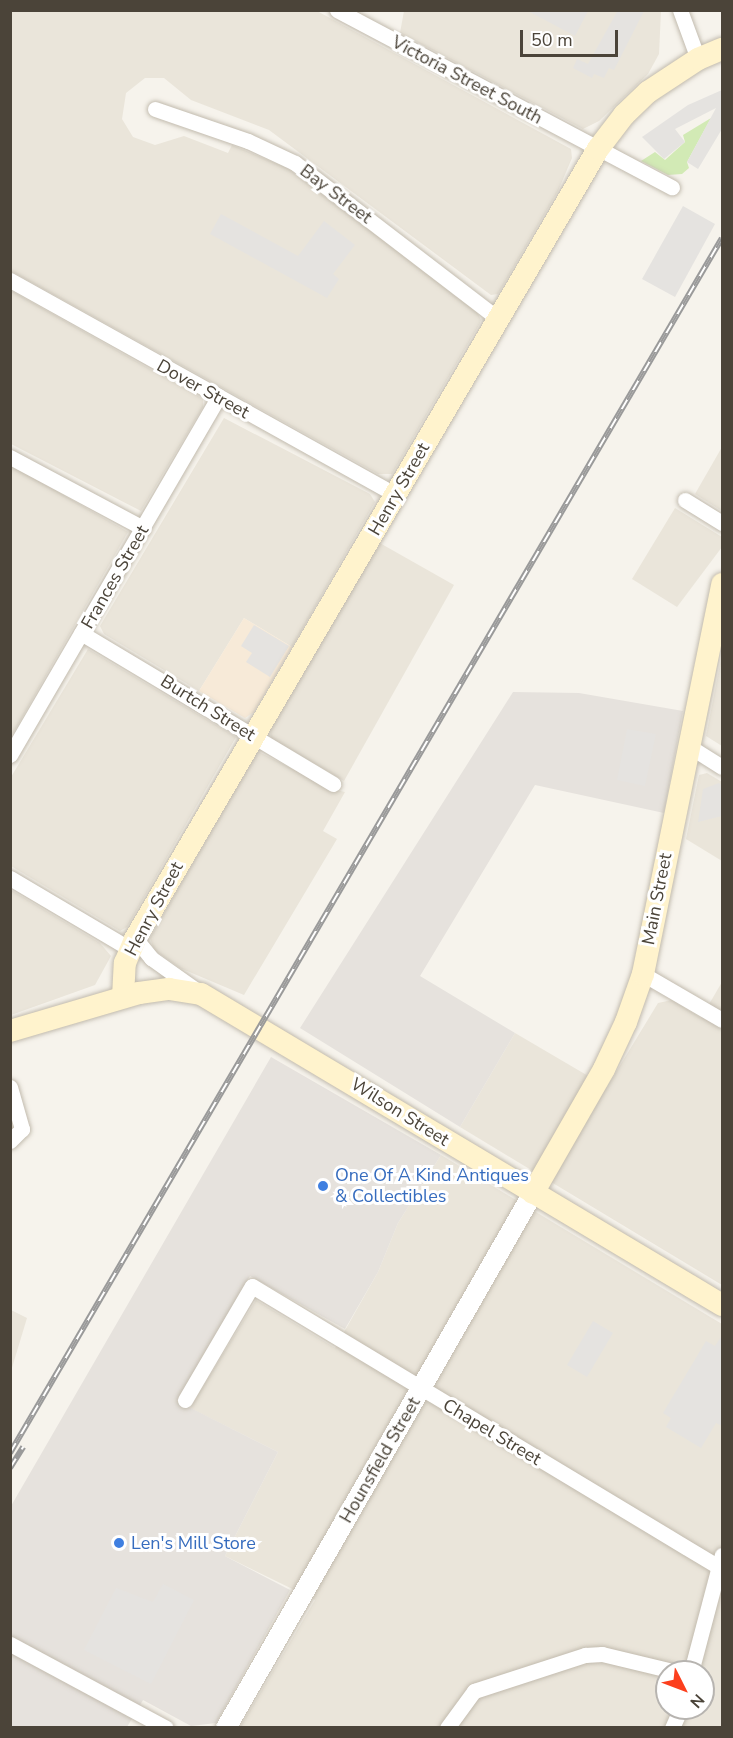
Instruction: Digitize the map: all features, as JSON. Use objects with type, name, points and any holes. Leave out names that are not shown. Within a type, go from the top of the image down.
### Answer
[{"type":"main road","name":"Henry Street","points":[[123,997],[133,943],[252,735],[396,495],[497,318],[598,149],[637,102],[698,59],[723,50]]},
{"type":"main road","name":"Main Street","points":[[533,1193],[604,1069],[626,1022],[643,974],[687,745],[723,584]]},
{"type":"main road","name":"Wilson Street","points":[[10,1031],[123,997],[164,989],[201,994],[723,1305]]},
{"type":"street","name":"Victoria Street South","points":[[337,10],[672,187]]},
{"type":"street","points":[[680,10],[698,59]]},
{"type":"street","name":"Bay Street","points":[[155,109],[249,142],[295,163],[497,318]]},
{"type":"street","name":"Dover Street","points":[[10,280],[396,495]]},
{"type":"street","name":"Frances Street","points":[[10,755],[218,397]]},
{"type":"street","points":[[10,457],[143,528]]},
{"type":"street","points":[[686,500],[723,523]]},
{"type":"street","name":"Burtch Street","points":[[81,633],[333,784]]},
{"type":"street","points":[[687,745],[723,767]]},
{"type":"street","name":"Wilson Street","points":[[10,878],[133,943],[201,994]]},
{"type":"street","points":[[643,974],[723,1020]]},
{"type":"street","points":[[10,1087],[22,1129],[10,1141]]},
{"type":"street","name":"Hounsfield Street","points":[[226,1728],[241,1695],[533,1193]]},
{"type":"street","name":"Chapel Street","points":[[185,1400],[252,1286],[420,1389],[721,1564]]},
{"type":"street","points":[[694,1660],[721,1564]]},
{"type":"street","points":[[10,1644],[166,1728]]},
{"type":"street","points":[[447,1728],[474,1691],[585,1655],[602,1654],[655,1667]]},
{"type":"shaded area","points":[[618,10],[644,11],[614,70],[609,68],[604,78],[594,74],[592,78],[573,68],[577,59],[588,64]]},
{"type":"shaded area","points":[[10,11],[317,11],[571,149],[572,158],[558,191],[498,294],[491,295],[269,130],[191,100],[164,78],[145,78],[126,93],[122,119],[133,137],[155,145],[184,136],[228,153],[232,145],[287,168],[476,310],[481,320],[479,325],[392,474],[378,474],[11,271]]},
{"type":"shaded area","points":[[404,11],[661,11],[659,54],[648,74],[599,121],[583,129],[400,33]]},
{"type":"shaded area","points":[[528,11],[588,11],[575,36]]},
{"type":"shaded area","points":[[722,90],[722,129],[698,169],[687,162],[716,108],[675,129],[685,142],[664,159],[642,137],[688,105]]},
{"type":"shaded area","points":[[683,206],[715,224],[675,297],[642,279]]},
{"type":"shaded area","points":[[221,214],[298,256],[324,221],[355,245],[333,274],[339,279],[327,298],[210,234]]},
{"type":"shaded area","points":[[10,290],[203,399],[203,407],[141,511],[11,444]]},
{"type":"shaded area","points":[[224,418],[370,494],[375,502],[292,647],[244,618],[199,691],[104,634],[100,626]]},
{"type":"shaded area","points":[[722,447],[722,511],[695,494]]},
{"type":"shaded area","points":[[11,465],[128,532],[11,737]]},
{"type":"shaded area","points":[[675,508],[722,537],[722,547],[677,607],[632,579]]},
{"type":"shaded area","points":[[378,542],[454,585],[344,781],[271,738],[270,729]]},
{"type":"shaded area","points":[[244,618],[292,647],[254,712],[245,718],[199,691]]},
{"type":"shaded area","points":[[254,625],[289,646],[270,677],[246,662],[252,653],[241,646]]},
{"type":"shaded area","points":[[88,649],[236,737],[127,927],[120,931],[11,866],[11,777]]},
{"type":"shaded area","points":[[722,654],[722,746],[706,736]]},
{"type":"shaded area","points":[[513,692],[579,693],[683,711],[664,813],[535,785],[420,976],[515,1033],[460,1127],[300,1028]]},
{"type":"shaded area","points":[[627,729],[656,734],[645,786],[617,780]]},
{"type":"shaded area","points":[[257,751],[332,789],[345,792],[323,831],[337,839],[244,995],[180,968],[154,950],[150,938]]},
{"type":"shaded area","points":[[707,773],[722,782],[722,861],[686,839],[699,775]]},
{"type":"shaded area","points":[[719,783],[722,786],[722,816],[698,822],[703,789]]},
{"type":"shaded area","points":[[11,890],[100,943],[111,956],[95,985],[11,1015]]},
{"type":"shaded area","points":[[722,982],[722,1285],[460,1127],[515,1033],[607,1087],[658,1003],[672,1000],[701,1018]]},
{"type":"shaded area","points":[[271,1057],[441,1155],[398,1223],[378,1272],[345,1329],[250,1276],[177,1401],[278,1452],[225,1556],[290,1590],[216,1723],[191,1726],[143,1700],[127,1727],[11,1728],[11,1506]]},
{"type":"shaded area","points":[[441,1155],[722,1324],[722,1727],[240,1727],[315,1600],[225,1556],[278,1452],[190,1408],[256,1300],[335,1348],[378,1272],[398,1223]]},
{"type":"shaded area","points":[[11,1310],[27,1318],[11,1371]]},
{"type":"shaded area","points":[[593,1321],[613,1333],[587,1377],[567,1365]]},
{"type":"shaded area","points":[[721,1337],[722,1426],[716,1423],[701,1448],[666,1427],[671,1418],[663,1413],[706,1341],[715,1346]]},
{"type":"shaded area","points":[[163,1584],[194,1600],[151,1684],[84,1650],[116,1588],[153,1602]]},
{"type":"green space","points":[[711,118],[687,162],[689,168],[682,174],[668,175],[641,161],[655,152],[665,160],[685,142],[683,135]]},
{"type":"railway","points":[[10,1453],[722,238]]},
{"type":"railway","points":[[10,1468],[23,1447]]},
{"type":"place","name":"One Of A Kind Antiques & Collectibles","points":[[323,1186]]},
{"type":"place","name":"Len's Mill Store","points":[[119,1543]]}]
